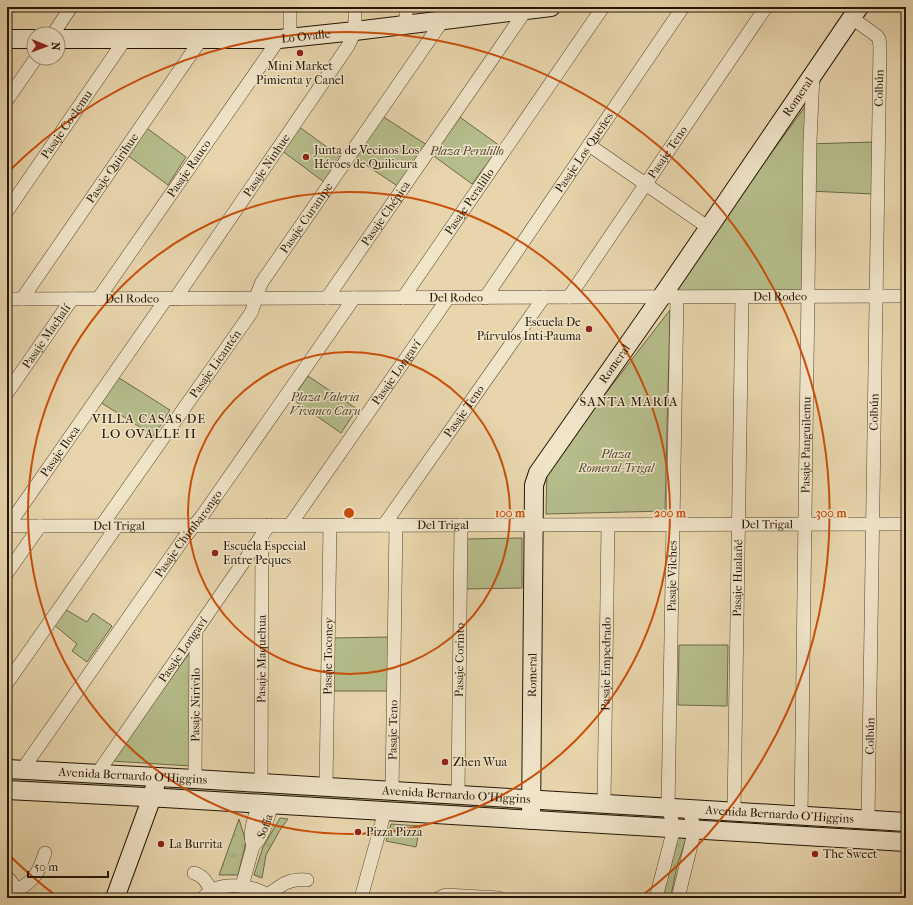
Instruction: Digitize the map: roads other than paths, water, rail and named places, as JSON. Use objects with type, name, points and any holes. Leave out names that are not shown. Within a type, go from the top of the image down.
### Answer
[{"type":"main road","name":"Lo Ovalle","points":[[66,39],[285,38],[355,31],[406,16],[443,20],[551,7]]},
{"type":"main road","name":"Romeral","points":[[531,820],[534,485],[538,473],[669,297],[709,228],[855,12]]},
{"type":"main road","points":[[7,39],[26,39]]},
{"type":"main road","name":"Avenida Bernardo O'Higgins","points":[[14,769],[458,794],[906,822]]},
{"type":"main road","points":[[115,898],[152,797],[157,777]]},
{"type":"main road","points":[[352,809],[350,799],[354,788]]},
{"type":"main road","name":"Avenida Bernardo O'Higgins","points":[[7,790],[152,797],[906,842]]},
{"type":"main road","points":[[410,813],[417,806],[422,792]]},
{"type":"main road","points":[[864,840],[877,834],[881,829],[876,820]]},
{"type":"street","points":[[58,26],[71,7]]},
{"type":"street","points":[[285,38],[290,7]]},
{"type":"street","points":[[355,7],[355,31]]},
{"type":"street","name":"Pasaje Peralillo","points":[[403,298],[604,7]]},
{"type":"street","name":"Pasaje Los Queñes","points":[[485,298],[683,7]]},
{"type":"street","name":"Pasaje Teno","points":[[569,297],[766,7]]},
{"type":"street","name":"Pasaje Chépica","points":[[327,298],[526,10]]},
{"type":"street","name":"Colbún","points":[[855,12],[877,36],[880,43],[873,524],[876,820]]},
{"type":"street","name":"Pasaje Curanipe","points":[[256,298],[262,282],[443,20]]},
{"type":"street","name":"Pasaje Ninhue","points":[[170,299],[345,52],[355,31]]},
{"type":"street","name":"Pasaje Coelemu","points":[[7,211],[126,38]]},
{"type":"street","name":"Pasaje Quirihue","points":[[22,299],[202,38]]},
{"type":"street","name":"Pasaje Rauco","points":[[98,299],[285,38]]},
{"type":"street","points":[[7,100],[30,66]]},
{"type":"street","name":"Pasaje Panguilemu","points":[[801,815],[810,141],[813,75]]},
{"type":"street","points":[[589,145],[709,228]]},
{"type":"street","name":"Del Rodeo","points":[[7,299],[905,296]]},
{"type":"street","name":"Pasaje Teno","points":[[392,791],[390,525],[544,297]]},
{"type":"street","name":"Pasaje Vilches","points":[[669,297],[673,524],[668,807],[674,828]]},
{"type":"street","name":"Pasaje Hualañé","points":[[734,811],[742,297]]},
{"type":"street","name":"Pasaje Licantén","points":[[102,525],[251,313],[256,298]]},
{"type":"street","name":"Pasaje Chimbarongo","points":[[14,769],[206,509],[354,298]]},
{"type":"street","name":"Pasaje Longaví","points":[[290,525],[448,298]]},
{"type":"street","name":"Pasaje Machalí","points":[[7,393],[72,299]]},
{"type":"street","name":"Pasaje Iloca","points":[[8,526],[170,299]]},
{"type":"street","name":"Pasaje Empedrado","points":[[604,803],[608,524]]},
{"type":"street","name":"Del Trigal","points":[[8,526],[194,525],[266,530],[290,525],[904,524]]},
{"type":"street","name":"Pasaje Toconey","points":[[326,787],[330,525]]},
{"type":"street","name":"Pasaje Corinto","points":[[458,794],[461,525]]},
{"type":"street","points":[[7,573],[40,526]]},
{"type":"street","points":[[7,683],[117,526]]},
{"type":"street","name":"Pasaje Longaví","points":[[97,774],[266,530]]},
{"type":"street","name":"Pasaje Maquehua","points":[[261,783],[266,530]]},
{"type":"street","name":"Pasaje Nirivilo","points":[[195,779],[196,630]]},
{"type":"street","name":"Sofía","points":[[242,886],[253,846],[251,833],[265,804]]},
{"type":"street","points":[[678,898],[695,830],[688,808]]},
{"type":"street","points":[[361,898],[385,811]]},
{"type":"street","points":[[656,898],[674,828]]},
{"type":"street","points":[[7,877],[13,883],[19,894],[34,878],[40,868],[45,853]]},
{"type":"street","points":[[194,873],[203,877],[207,894],[223,887],[242,886],[260,891],[269,896],[284,883],[295,880],[307,880]]},
{"type":"street","points":[[440,897],[446,895],[499,898]]},
{"type":"place","name":"Mini Market Pimienta y Canel","points":[[300,53]]},
{"type":"place","name":"Junta de Vecinos Los Héroes de Quilicura","points":[[306,157]]},
{"type":"place","name":"Escuela De Párvulos Inti-Pauma","points":[[589,329]]},
{"type":"place","name":"Escuela Especial Entre Peques","points":[[215,553]]},
{"type":"place","name":"Zhen Wua","points":[[445,762]]},
{"type":"place","name":"Pizza Pizza","points":[[358,832]]},
{"type":"place","name":"La Burrita","points":[[161,844]]},
{"type":"place","name":"The Sweet","points":[[815,854]]},
{"type":"district","name":"SANTA MARÍA","points":[[629,401]]},
{"type":"district","name":"VILLA CASAS DE LO OVALLE II","points":[[149,426]]},
{"type":"park label","name":"Plaza Peralillo","points":[[467,151]]},
{"type":"park label","name":"Plaza Valeria Vivanco Caru","points":[[325,404]]},
{"type":"park label","name":"Plaza Romeral-Trigal","points":[[616,461]]}]
